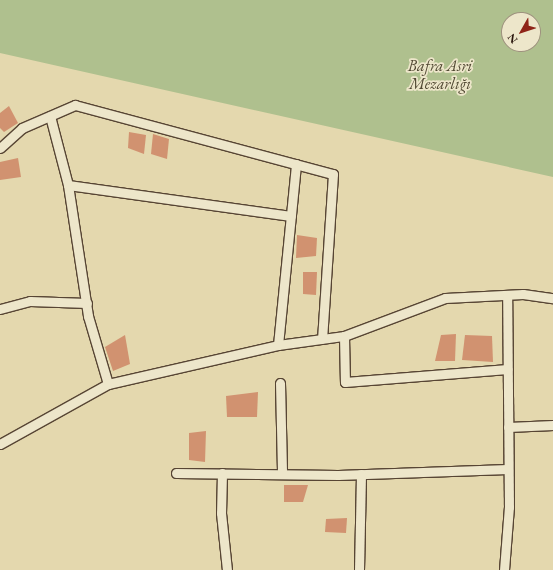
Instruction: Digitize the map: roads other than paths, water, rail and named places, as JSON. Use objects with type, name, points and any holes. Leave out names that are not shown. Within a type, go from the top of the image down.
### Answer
[{"type":"street","points":[[0,148],[22,128],[75,105],[333,174],[322,339]]},
{"type":"street","points":[[50,116],[68,185],[86,304],[108,384]]},
{"type":"street","points":[[278,345],[296,164]]},
{"type":"street","points":[[68,185],[291,216]]},
{"type":"street","points":[[504,570],[509,507],[507,295]]},
{"type":"street","points":[[0,444],[108,384],[278,345],[344,336],[445,298],[507,295],[553,298]]},
{"type":"street","points":[[0,309],[30,300],[86,304]]},
{"type":"street","points":[[344,336],[345,382],[507,369]]},
{"type":"street","points":[[280,383],[282,474]]},
{"type":"street","points":[[508,427],[553,425]]},
{"type":"street","points":[[176,473],[361,474],[508,470]]},
{"type":"street","points":[[222,473],[222,513],[228,570]]},
{"type":"street","points":[[359,570],[361,474]]},
{"type":"park label","name":"Bafra Asri Mezarlığı","points":[[440,75]]}]
